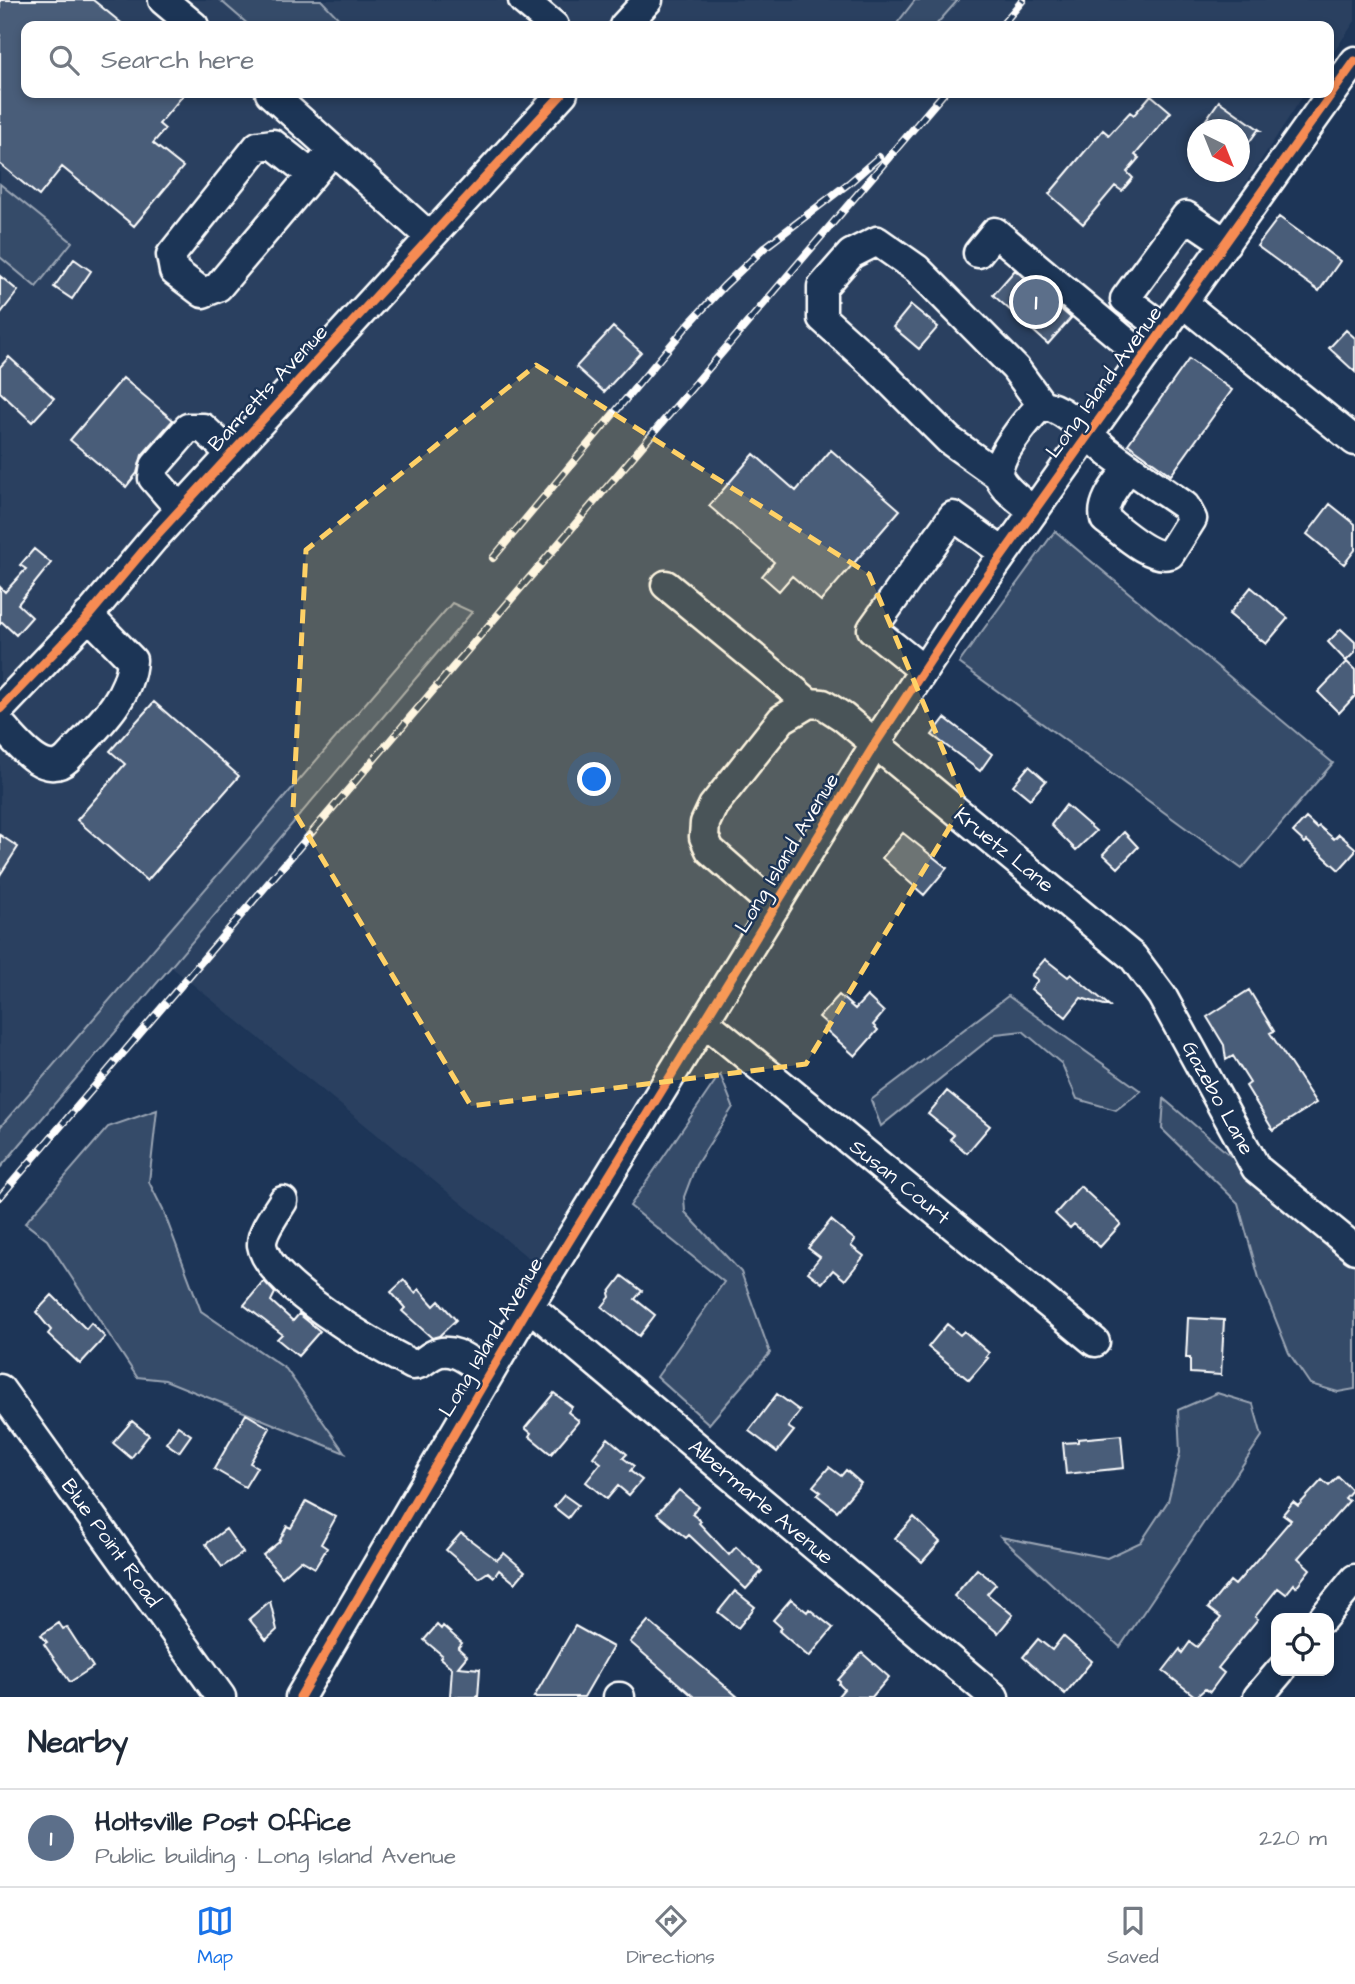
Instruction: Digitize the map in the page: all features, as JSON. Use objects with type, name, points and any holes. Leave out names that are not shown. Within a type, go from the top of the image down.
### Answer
[{"type":"street","points":[[163,0],[188,21]]},
{"type":"street","points":[[523,0],[548,21]]},
{"type":"street","points":[[629,21],[648,0]]},
{"type":"street","name":"Long Island Avenue","points":[[300,1697],[488,1374],[874,744],[1033,511],[1226,243],[1346,93],[1355,61]]},
{"type":"street","points":[[276,98],[430,237]]},
{"type":"street","name":"Barretts Avenue","points":[[0,709],[558,98]]},
{"type":"street","points":[[312,175],[272,144],[258,146],[171,255],[174,271],[203,293],[218,287],[333,150]]},
{"type":"street","points":[[1165,329],[1125,299],[1186,216],[1226,243]]},
{"type":"street","points":[[978,253],[995,232],[1144,357]]},
{"type":"street","points":[[1033,511],[1005,487],[998,475],[949,440],[874,365],[822,318],[822,287],[851,254],[877,241],[917,270],[1015,368],[1042,405],[1051,406],[1129,467]]},
{"type":"street","points":[[1183,303],[1355,441]]},
{"type":"street","points":[[998,475],[998,464],[1032,414],[1042,405]]},
{"type":"street","points":[[180,509],[153,478],[155,466],[188,428],[203,428],[231,454]]},
{"type":"street","points":[[923,670],[872,629],[953,516],[1004,553]]},
{"type":"street","name":"Kruetz Lane","points":[[666,585],[809,703],[823,704],[843,717],[1133,957]]},
{"type":"street","points":[[0,724],[40,762],[62,765],[116,702],[128,685],[132,660],[88,615]]},
{"type":"street","points":[[775,907],[709,850],[704,837],[705,823],[713,806],[765,738],[782,719],[809,703]]},
{"type":"street","name":"Gazebo Lane","points":[[1133,957],[1162,996],[1256,1168],[1355,1249]]},
{"type":"street","name":"Susan Court","points":[[705,1022],[1095,1342]]},
{"type":"street","points":[[283,1201],[262,1239],[262,1248],[269,1262],[287,1280],[360,1337],[413,1366],[443,1350],[451,1351],[488,1374]]},
{"type":"street","name":"Albermarle Avenue","points":[[529,1306],[994,1697]]},
{"type":"street","name":"Blue Point Road","points":[[0,1390],[221,1697]]},
{"type":"street","points":[[1327,1613],[1355,1579]]},
{"type":"street","points":[[1258,1697],[1276,1676]]},
{"type":"highlighted area","points":[[536,365],[869,574],[965,802],[806,1064],[471,1106],[293,810],[306,550]]},
{"type":"shaded area","points":[[0,0],[1355,0],[1355,21],[1334,52],[1334,21],[21,21],[21,98],[1302,98],[1250,177],[1250,119],[1187,119],[1187,182],[1247,182],[536,1264],[158,956],[0,1142]]},
{"type":"shaded area","points":[[220,0],[321,0],[341,21],[244,21]]},
{"type":"shaded area","points":[[915,0],[958,0],[939,21],[899,21]]},
{"type":"shaded area","points":[[0,184],[72,242],[36,287],[0,257]]},
{"type":"shaded area","points":[[1055,531],[1333,763],[1242,869],[959,663]]},
{"type":"shaded area","points":[[452,603],[472,612],[0,1168],[0,1127]]},
{"type":"shaded area","points":[[1008,996],[1141,1091],[1116,1110],[1077,1099],[1062,1064],[1023,1031],[996,1034],[881,1126],[871,1100]]},
{"type":"shaded area","points":[[720,1074],[733,1107],[696,1165],[684,1197],[685,1212],[741,1272],[770,1353],[709,1424],[657,1377],[724,1282],[630,1206]]},
{"type":"shaded area","points":[[1164,1099],[1355,1262],[1355,1389],[1338,1392],[1310,1384],[1289,1353],[1259,1278],[1238,1203],[1162,1129]]},
{"type":"shaded area","points":[[157,1110],[149,1182],[163,1210],[201,1311],[286,1369],[345,1453],[165,1380],[137,1377],[47,1240],[25,1223],[108,1127]]},
{"type":"shaded area","points":[[1217,1393],[1253,1404],[1262,1436],[1120,1647],[1001,1537],[1107,1558],[1141,1542],[1168,1501],[1180,1453],[1178,1410]]},
{"type":"building","points":[[0,0],[93,0],[119,21],[21,21],[21,98],[181,98],[159,124],[165,129],[153,143],[183,167],[134,226],[62,167],[39,196],[0,164]]},
{"type":"building","points":[[1148,98],[1155,98],[1171,112],[1135,155],[1139,158],[1127,172],[1133,178],[1122,191],[1115,186],[1083,224],[1049,194],[1103,130],[1109,135],[1130,112],[1134,115]]},
{"type":"building","points":[[1219,101],[1244,119],[1206,119]]},
{"type":"building","points":[[1250,123],[1258,130],[1250,141]]},
{"type":"building","points":[[1279,217],[1340,261],[1319,291],[1257,246]]},
{"type":"building","points":[[74,259],[91,271],[72,299],[54,287]]},
{"type":"building","points":[[1015,270],[1071,318],[1048,344],[993,295]]},
{"type":"building","points":[[0,276],[18,291],[0,314]]},
{"type":"building","points":[[911,305],[938,327],[919,349],[893,327]]},
{"type":"building","points":[[613,327],[641,352],[604,392],[576,367]]},
{"type":"building","points":[[1346,330],[1355,338],[1355,372],[1329,348]]},
{"type":"building","points":[[9,357],[54,398],[32,422],[0,392],[0,367]]},
{"type":"building","points":[[1189,359],[1232,390],[1171,475],[1128,444]]},
{"type":"building","points":[[123,378],[173,420],[142,455],[137,473],[126,487],[70,440]]},
{"type":"building","points":[[831,450],[900,510],[821,601],[792,576],[779,591],[762,576],[774,562],[709,506],[754,454],[796,491]]},
{"type":"building","points":[[1330,504],[1355,524],[1355,550],[1344,564],[1307,534]]},
{"type":"building","points":[[34,549],[51,563],[18,604],[32,617],[16,635],[2,622],[0,624],[0,587],[5,592],[26,569],[20,565]]},
{"type":"building","points":[[1251,587],[1288,618],[1266,644],[1229,614]]},
{"type":"building","points":[[1341,629],[1355,642],[1355,652],[1346,661],[1328,642]]},
{"type":"building","points":[[1347,662],[1355,670],[1355,696],[1339,713],[1318,692]]},
{"type":"building","points":[[154,702],[239,776],[147,881],[77,820],[125,764],[110,751]]},
{"type":"building","points":[[945,718],[992,754],[980,771],[932,735]]},
{"type":"building","points":[[1029,766],[1046,781],[1030,799],[1013,785]]},
{"type":"building","points":[[1066,805],[1096,831],[1076,850],[1051,825]]},
{"type":"building","points":[[1306,818],[1334,839],[1339,834],[1355,848],[1355,852],[1339,870],[1293,832]]},
{"type":"building","points":[[1124,832],[1138,847],[1118,868],[1103,854]]},
{"type":"building","points":[[903,833],[947,868],[924,895],[882,858]]},
{"type":"building","points":[[0,835],[18,847],[0,875]]},
{"type":"building","points":[[1045,959],[1068,977],[1071,974],[1111,1007],[1081,998],[1066,1017],[1031,989],[1038,980],[1031,975]]},
{"type":"building","points":[[1249,990],[1274,1031],[1270,1033],[1316,1103],[1273,1130],[1246,1086],[1250,1083],[1233,1056],[1226,1060],[1224,1045],[1207,1017]]},
{"type":"building","points":[[839,995],[855,1009],[867,996],[884,1012],[873,1025],[878,1030],[855,1056],[824,1028],[828,1025],[819,1017]]},
{"type":"building","points":[[947,1091],[990,1126],[967,1153],[950,1139],[954,1135],[928,1114]]},
{"type":"building","points":[[1080,1186],[1121,1224],[1100,1247],[1074,1224],[1070,1228],[1055,1214]]},
{"type":"building","points":[[831,1220],[855,1240],[851,1246],[864,1256],[845,1280],[833,1270],[822,1283],[808,1272],[820,1257],[808,1248]]},
{"type":"building","points":[[622,1276],[642,1291],[635,1299],[655,1315],[639,1336],[602,1307]]},
{"type":"building","points":[[404,1280],[415,1293],[419,1289],[434,1306],[439,1301],[456,1320],[439,1336],[432,1338],[402,1311],[405,1308],[391,1292]]},
{"type":"building","points":[[264,1281],[275,1293],[271,1301],[293,1321],[299,1314],[320,1331],[298,1356],[277,1339],[282,1334],[244,1305]]},
{"type":"building","points":[[52,1295],[86,1329],[91,1323],[105,1337],[80,1364],[48,1334],[51,1330],[36,1312]]},
{"type":"building","points":[[1188,1318],[1224,1320],[1221,1375],[1190,1373],[1190,1358],[1186,1358]]},
{"type":"building","points":[[947,1324],[960,1335],[964,1331],[989,1353],[986,1357],[988,1358],[969,1380],[928,1347]]},
{"type":"building","points":[[554,1393],[572,1407],[568,1412],[579,1421],[551,1454],[529,1436],[531,1433],[525,1428]]},
{"type":"building","points":[[777,1394],[800,1411],[788,1427],[794,1431],[777,1452],[749,1431]]},
{"type":"building","points":[[246,1414],[270,1428],[250,1463],[257,1467],[245,1487],[214,1469]]},
{"type":"building","points":[[132,1421],[149,1435],[131,1458],[113,1443]]},
{"type":"building","points":[[178,1426],[191,1435],[179,1452],[166,1443]]},
{"type":"building","points":[[1121,1435],[1124,1468],[1066,1474],[1063,1443]]},
{"type":"building","points":[[608,1438],[627,1454],[623,1458],[634,1466],[630,1471],[642,1480],[629,1495],[618,1486],[607,1499],[586,1482],[601,1463],[593,1457]]},
{"type":"building","points":[[829,1467],[841,1476],[846,1470],[861,1483],[837,1511],[817,1495],[821,1492],[813,1486]]},
{"type":"building","points":[[1338,1477],[1352,1490],[1345,1498],[1349,1501],[1298,1558],[1310,1569],[1296,1587],[1294,1584],[1286,1594],[1278,1588],[1255,1617],[1258,1619],[1218,1668],[1224,1673],[1210,1692],[1205,1689],[1196,1697],[1163,1671],[1180,1649],[1182,1653],[1190,1642],[1197,1647],[1221,1618],[1208,1608],[1230,1581],[1235,1585],[1291,1520],[1283,1514],[1293,1502],[1298,1506],[1322,1480],[1329,1486]]},
{"type":"building","points":[[679,1490],[698,1506],[692,1514],[729,1555],[736,1547],[762,1571],[746,1589],[689,1535],[686,1538],[657,1514]]},
{"type":"building","points":[[564,1495],[578,1505],[568,1518],[554,1507]]},
{"type":"building","points":[[306,1501],[336,1517],[321,1544],[327,1548],[315,1568],[301,1560],[282,1577],[263,1555],[279,1542],[287,1526],[291,1528]]},
{"type":"building","points":[[914,1517],[940,1542],[922,1562],[895,1538]]},
{"type":"building","points":[[226,1529],[243,1553],[222,1567],[206,1544]]},
{"type":"building","points":[[461,1533],[497,1560],[504,1553],[525,1571],[515,1583],[499,1570],[494,1577],[488,1572],[479,1578],[446,1550]]},
{"type":"building","points":[[977,1569],[996,1584],[987,1594],[1013,1615],[998,1633],[954,1596]]},
{"type":"building","points":[[735,1591],[755,1607],[738,1628],[718,1612]]},
{"type":"building","points":[[791,1599],[833,1628],[809,1657],[779,1631],[782,1628],[773,1620]]},
{"type":"building","points":[[270,1601],[277,1630],[266,1640],[249,1619]]},
{"type":"building","points":[[648,1621],[738,1697],[694,1697],[630,1642]]},
{"type":"building","points":[[59,1623],[63,1629],[67,1627],[93,1667],[70,1682],[44,1644],[47,1642],[41,1635]]},
{"type":"building","points":[[437,1625],[441,1629],[443,1626],[462,1643],[458,1648],[467,1656],[458,1667],[480,1669],[478,1697],[450,1697],[452,1668],[440,1658],[442,1655],[424,1640]]},
{"type":"building","points":[[575,1626],[613,1647],[584,1697],[534,1697]]},
{"type":"building","points":[[1063,1636],[1092,1661],[1065,1694],[1023,1657],[1038,1639],[1052,1650]]},
{"type":"building","points":[[862,1653],[889,1677],[872,1697],[837,1697],[844,1689],[838,1680]]},
{"type":"railway","points":[[1005,21],[1023,0]]},
{"type":"railway","points":[[0,1197],[940,98]]},
{"type":"railway","points":[[493,558],[687,326],[724,286],[764,248],[879,157]]},
{"type":"cycle path","points":[[1334,90],[1355,61]]},
{"type":"cycle path","points":[[0,709],[85,620],[154,538],[558,98]]},
{"type":"cycle path","points":[[300,1697],[529,1306],[875,744],[964,609],[1329,98]]},
{"type":"place","name":"Holtsville Post Office","points":[[1036,302]]}]
